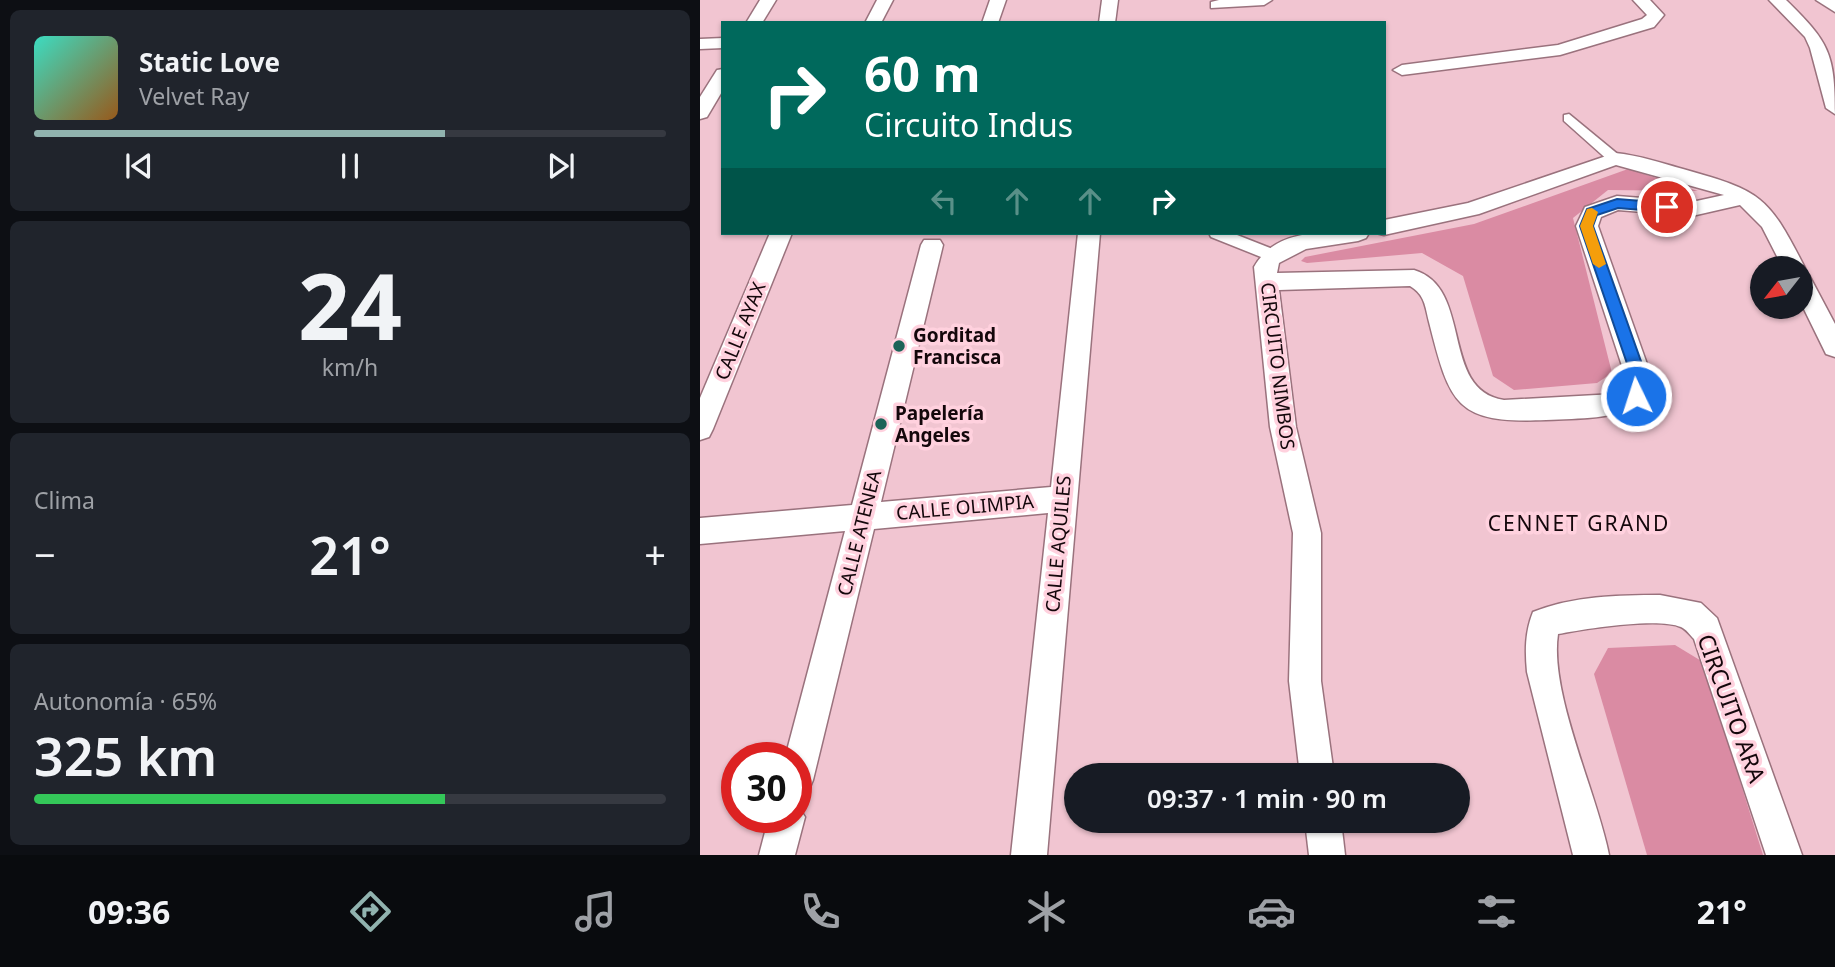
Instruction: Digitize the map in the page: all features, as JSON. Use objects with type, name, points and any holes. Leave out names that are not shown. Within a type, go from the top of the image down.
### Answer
[{"type":"street","points":[[755,21],[768,0]]},
{"type":"street","points":[[874,21],[885,0]]},
{"type":"street","points":[[991,21],[998,0]]},
{"type":"street","points":[[1107,21],[1110,0]]},
{"type":"street","points":[[1215,21],[1217,2],[1264,0]]},
{"type":"street","points":[[1402,70],[1560,50],[1648,23],[1656,15],[1641,0]]},
{"type":"street","points":[[1777,0],[1812,35],[1819,48],[1835,106]]},
{"type":"street","points":[[1824,0],[1835,7]]},
{"type":"street","points":[[700,44],[721,43]]},
{"type":"street","points":[[700,113],[721,77]]},
{"type":"street","points":[[1569,118],[1615,159]]},
{"type":"street","points":[[1386,228],[1472,209],[1615,159],[1627,160],[1720,187],[1745,197],[1773,224],[1788,256]]},
{"type":"street","points":[[1220,235],[1270,268],[1413,278],[1429,287],[1434,295],[1461,383],[1468,395],[1486,409],[1504,411],[1618,404],[1636,396],[1640,381],[1587,226],[1592,212],[1617,204],[1692,209],[1745,197]]},
{"type":"street","name":"CALLE AQUILES","points":[[1028,855],[1089,235]]},
{"type":"street","name":"CIRCUITO NIMBOS","points":[[1315,763],[1305,681],[1307,533],[1283,427],[1270,268],[1306,242],[1346,235]]},
{"type":"street","name":"CALLE AYAX","points":[[700,429],[780,236]]},
{"type":"street","name":"CALLE ATENEA","points":[[806,742],[932,245]]},
{"type":"street","points":[[1813,304],[1835,347]]},
{"type":"street","name":"CALLE OLIMPIA","points":[[700,531],[1062,499]]},
{"type":"street","name":"CIRCUITO ARA","points":[[1591,855],[1543,670],[1539,636],[1544,623],[1562,615],[1657,610],[1690,614],[1706,629],[1783,855]]},
{"type":"street","points":[[777,855],[783,833]]},
{"type":"street","points":[[1324,833],[1327,855]]},
{"type":"shaded area","points":[[1628,169],[1698,191],[1608,190],[1573,218],[1612,373],[1597,383],[1514,390],[1493,376],[1463,276],[1422,253],[1307,263],[1301,261],[1305,257],[1474,224]]},
{"type":"shaded area","points":[[1675,645],[1703,662],[1763,855],[1647,855],[1594,674],[1608,648]]},
{"type":"slow traffic","points":[[1592,212],[1587,226],[1599,264]]},
{"type":"place","name":"Gorditad Francisca","points":[[899,346]]},
{"type":"place","name":"Papelería Angeles","points":[[881,424]]},
{"type":"district","name":"CENNET GRAND","points":[[1579,523]]},
{"type":"route","points":[[1636,396],[1640,381],[1587,226],[1592,212],[1617,204],[1667,207]]}]
